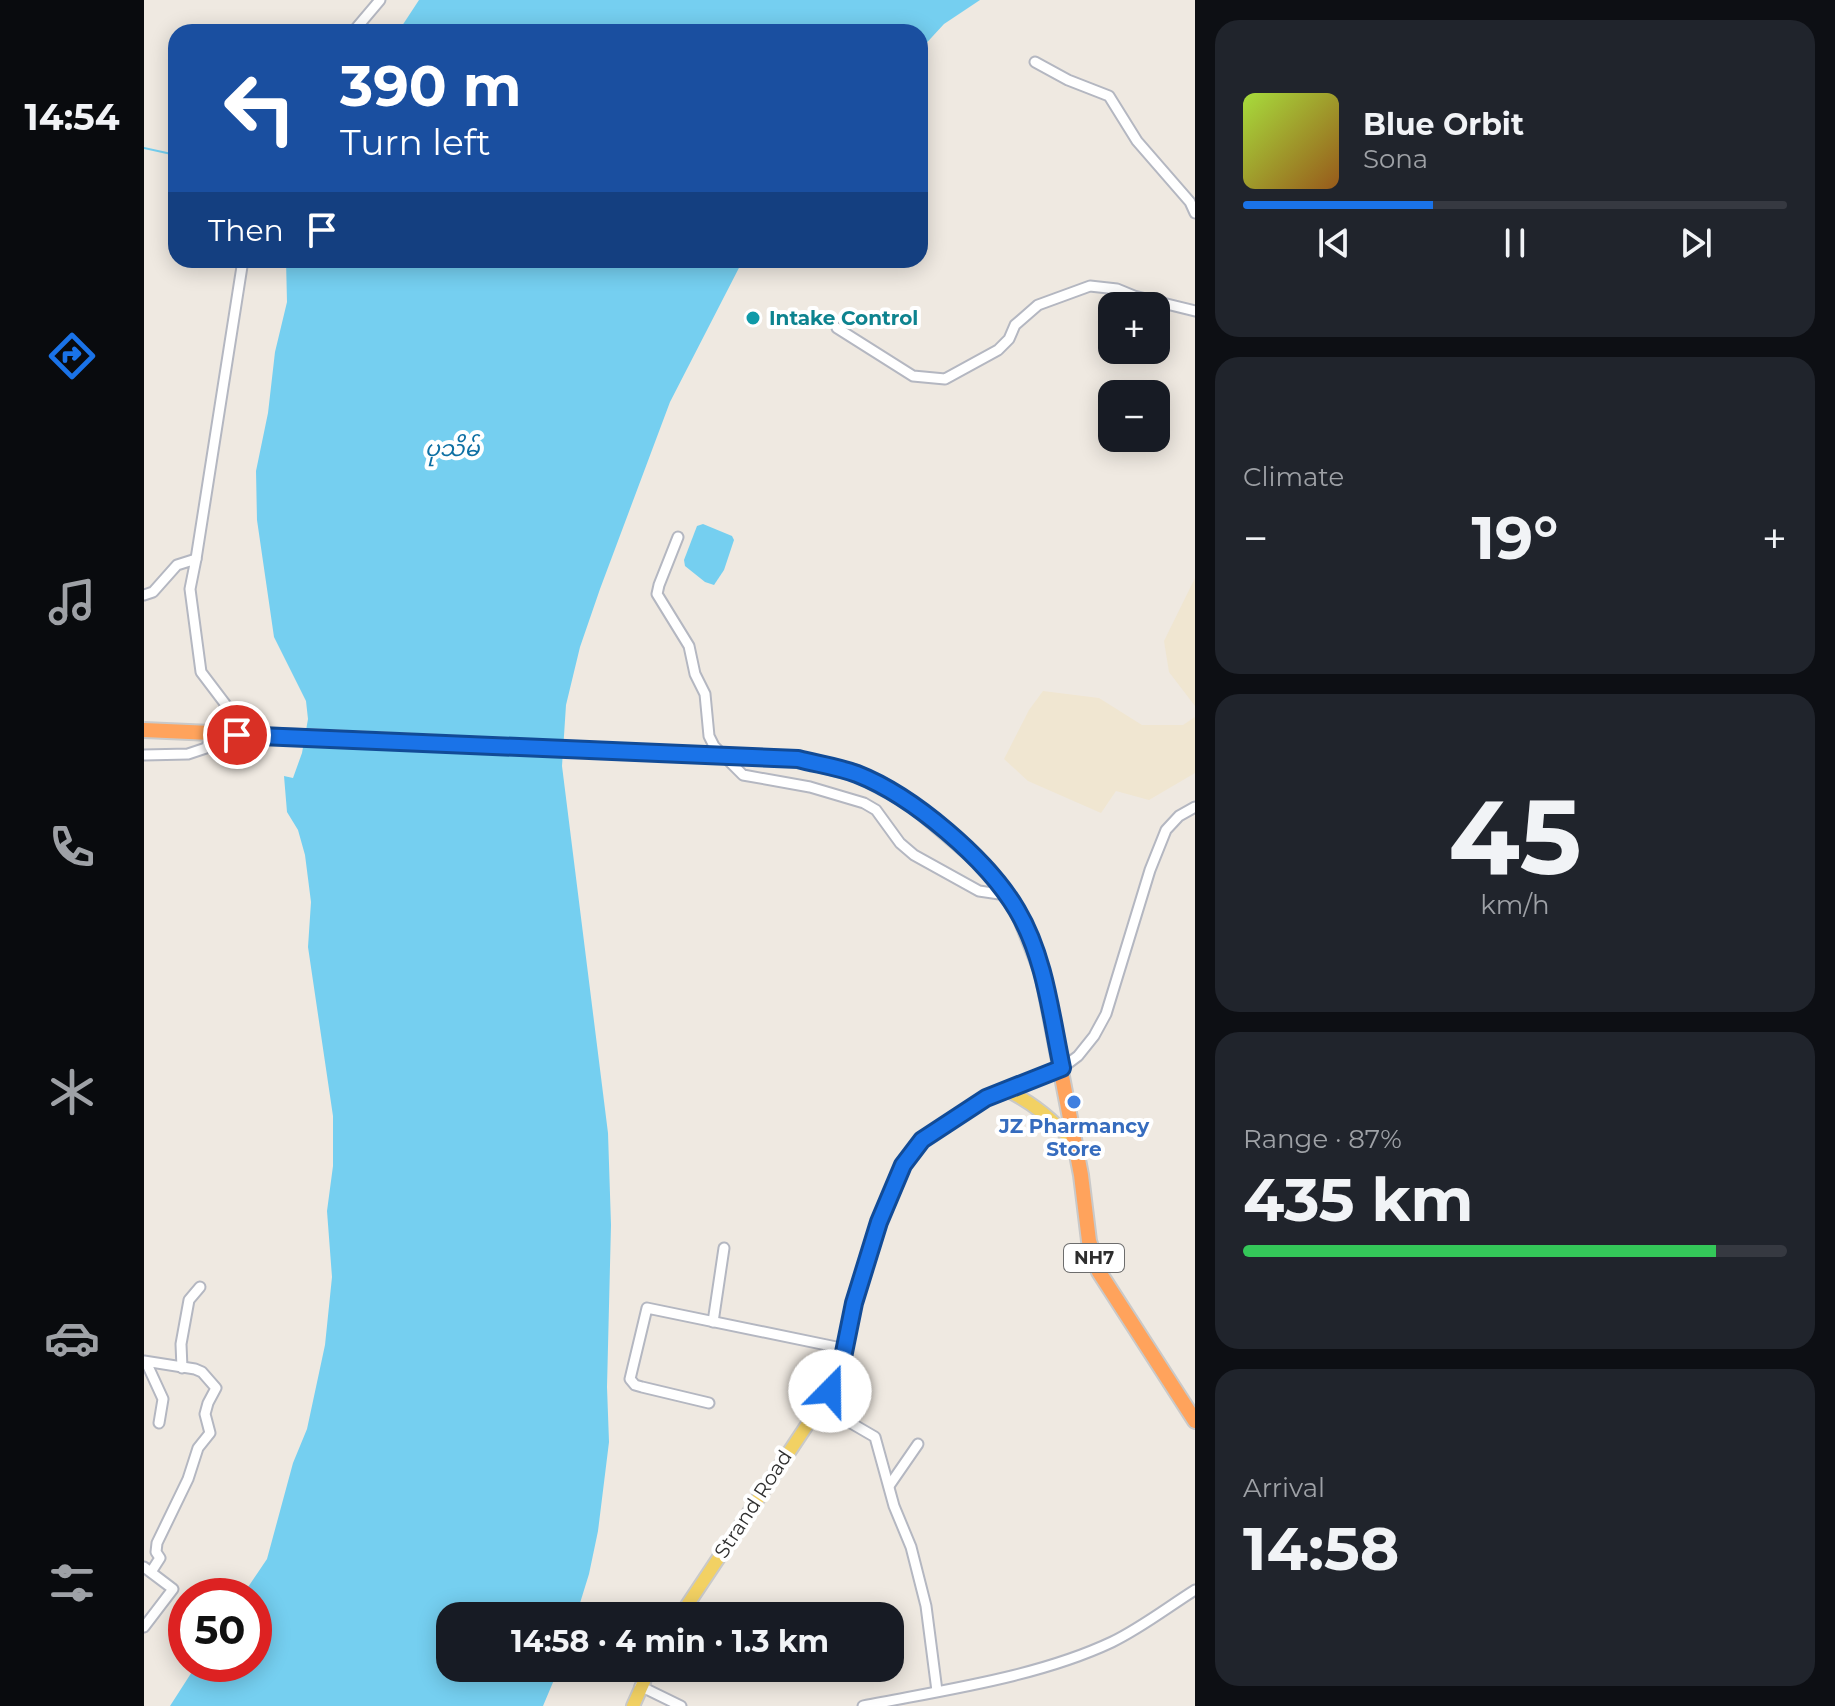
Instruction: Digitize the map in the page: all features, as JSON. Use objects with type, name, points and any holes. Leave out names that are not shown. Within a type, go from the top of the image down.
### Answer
[{"type":"highway","name":"NH7","points":[[144,730],[798,759],[857,774],[908,801],[988,869],[1018,912],[1042,973],[1062,1068],[1089,1241],[1099,1272],[1195,1421]]},
{"type":"main road","name":"Strand Road","points":[[689,1602],[839,1377],[867,1258],[903,1165],[922,1140],[986,1098],[1062,1068]]},
{"type":"main road","points":[[1006,1090],[1046,1113],[1075,1144]]},
{"type":"main road","points":[[633,1706],[642,1682]]},
{"type":"street","points":[[360,24],[380,0]]},
{"type":"street","points":[[1035,62],[1068,80],[1109,96],[1137,141],[1190,202],[1195,213]]},
{"type":"street","points":[[144,755],[188,754],[206,748],[226,705],[201,672],[190,589],[242,268]]},
{"type":"street","points":[[837,328],[913,376],[945,379],[998,350],[1009,339],[1015,325],[1038,305],[1090,286],[1117,289],[1195,311]]},
{"type":"street","points":[[678,537],[657,594],[689,646],[695,674],[705,694],[709,736],[714,746],[743,775],[810,787],[864,803],[876,810],[900,843],[914,855],[979,891],[1006,895]]},
{"type":"street","points":[[144,595],[153,592],[177,565],[196,559]]},
{"type":"street","points":[[1062,1068],[1078,1056],[1106,1014],[1150,870],[1166,830],[1179,816],[1195,807]]},
{"type":"street","points":[[713,1322],[724,1248]]},
{"type":"street","points":[[182,1368],[181,1344],[189,1300],[200,1287]]},
{"type":"street","points":[[709,1403],[635,1385],[630,1379],[647,1308],[846,1349]]},
{"type":"street","points":[[144,1627],[173,1589],[147,1570],[160,1558],[156,1552],[157,1543],[188,1479],[198,1448],[211,1430],[205,1414],[216,1388],[202,1372],[145,1362]]},
{"type":"street","points":[[145,1362],[163,1399],[159,1423]]},
{"type":"street","points":[[820,1405],[875,1437],[894,1506],[911,1547],[926,1606],[937,1691]]},
{"type":"street","points":[[889,1486],[918,1444]]},
{"type":"street","points":[[863,1706],[969,1686],[1066,1660],[1113,1642],[1195,1590]]},
{"type":"street","points":[[640,1686],[681,1706]]},
{"type":"shaded area","points":[[1195,578],[1195,706],[1169,672],[1164,641]]},
{"type":"shaded area","points":[[1043,691],[1099,698],[1142,725],[1183,725],[1195,717],[1195,773],[1149,800],[1116,791],[1101,813],[1028,781],[1004,759],[1029,710]]},
{"type":"water","points":[[419,0],[980,0],[944,24],[928,41],[928,24],[403,24]]},
{"type":"water","name":"ပုသိမ်","points":[[286,268],[739,268],[670,402],[580,647],[566,705],[562,766],[608,1133],[611,1225],[607,1387],[609,1442],[598,1531],[589,1574],[580,1602],[436,1602],[436,1682],[553,1682],[543,1706],[170,1706],[185,1682],[272,1682],[272,1578],[254,1578],[267,1559],[293,1463],[307,1429],[325,1345],[332,1277],[327,1211],[333,1166],[333,1116],[308,947],[311,902],[305,855],[298,830],[287,812],[284,776],[293,778],[302,753],[308,719],[306,701],[274,637],[257,520],[256,471],[268,413],[275,352],[287,302]]},
{"type":"water","points":[[703,524],[732,536],[734,540],[724,570],[714,585],[705,582],[685,566],[684,560],[697,526]]},
{"type":"waterway","points":[[144,148],[168,153]]},
{"type":"place","name":"Intake Control","points":[[753,318]]},
{"type":"place","name":"JZ Pharmancy Store","points":[[1074,1102]]},
{"type":"route","points":[[237,735],[798,759],[857,774],[908,801],[988,869],[1018,912],[1042,973],[1062,1068],[986,1098],[922,1140],[903,1165],[879,1222],[854,1303],[839,1377],[830,1391]]}]
